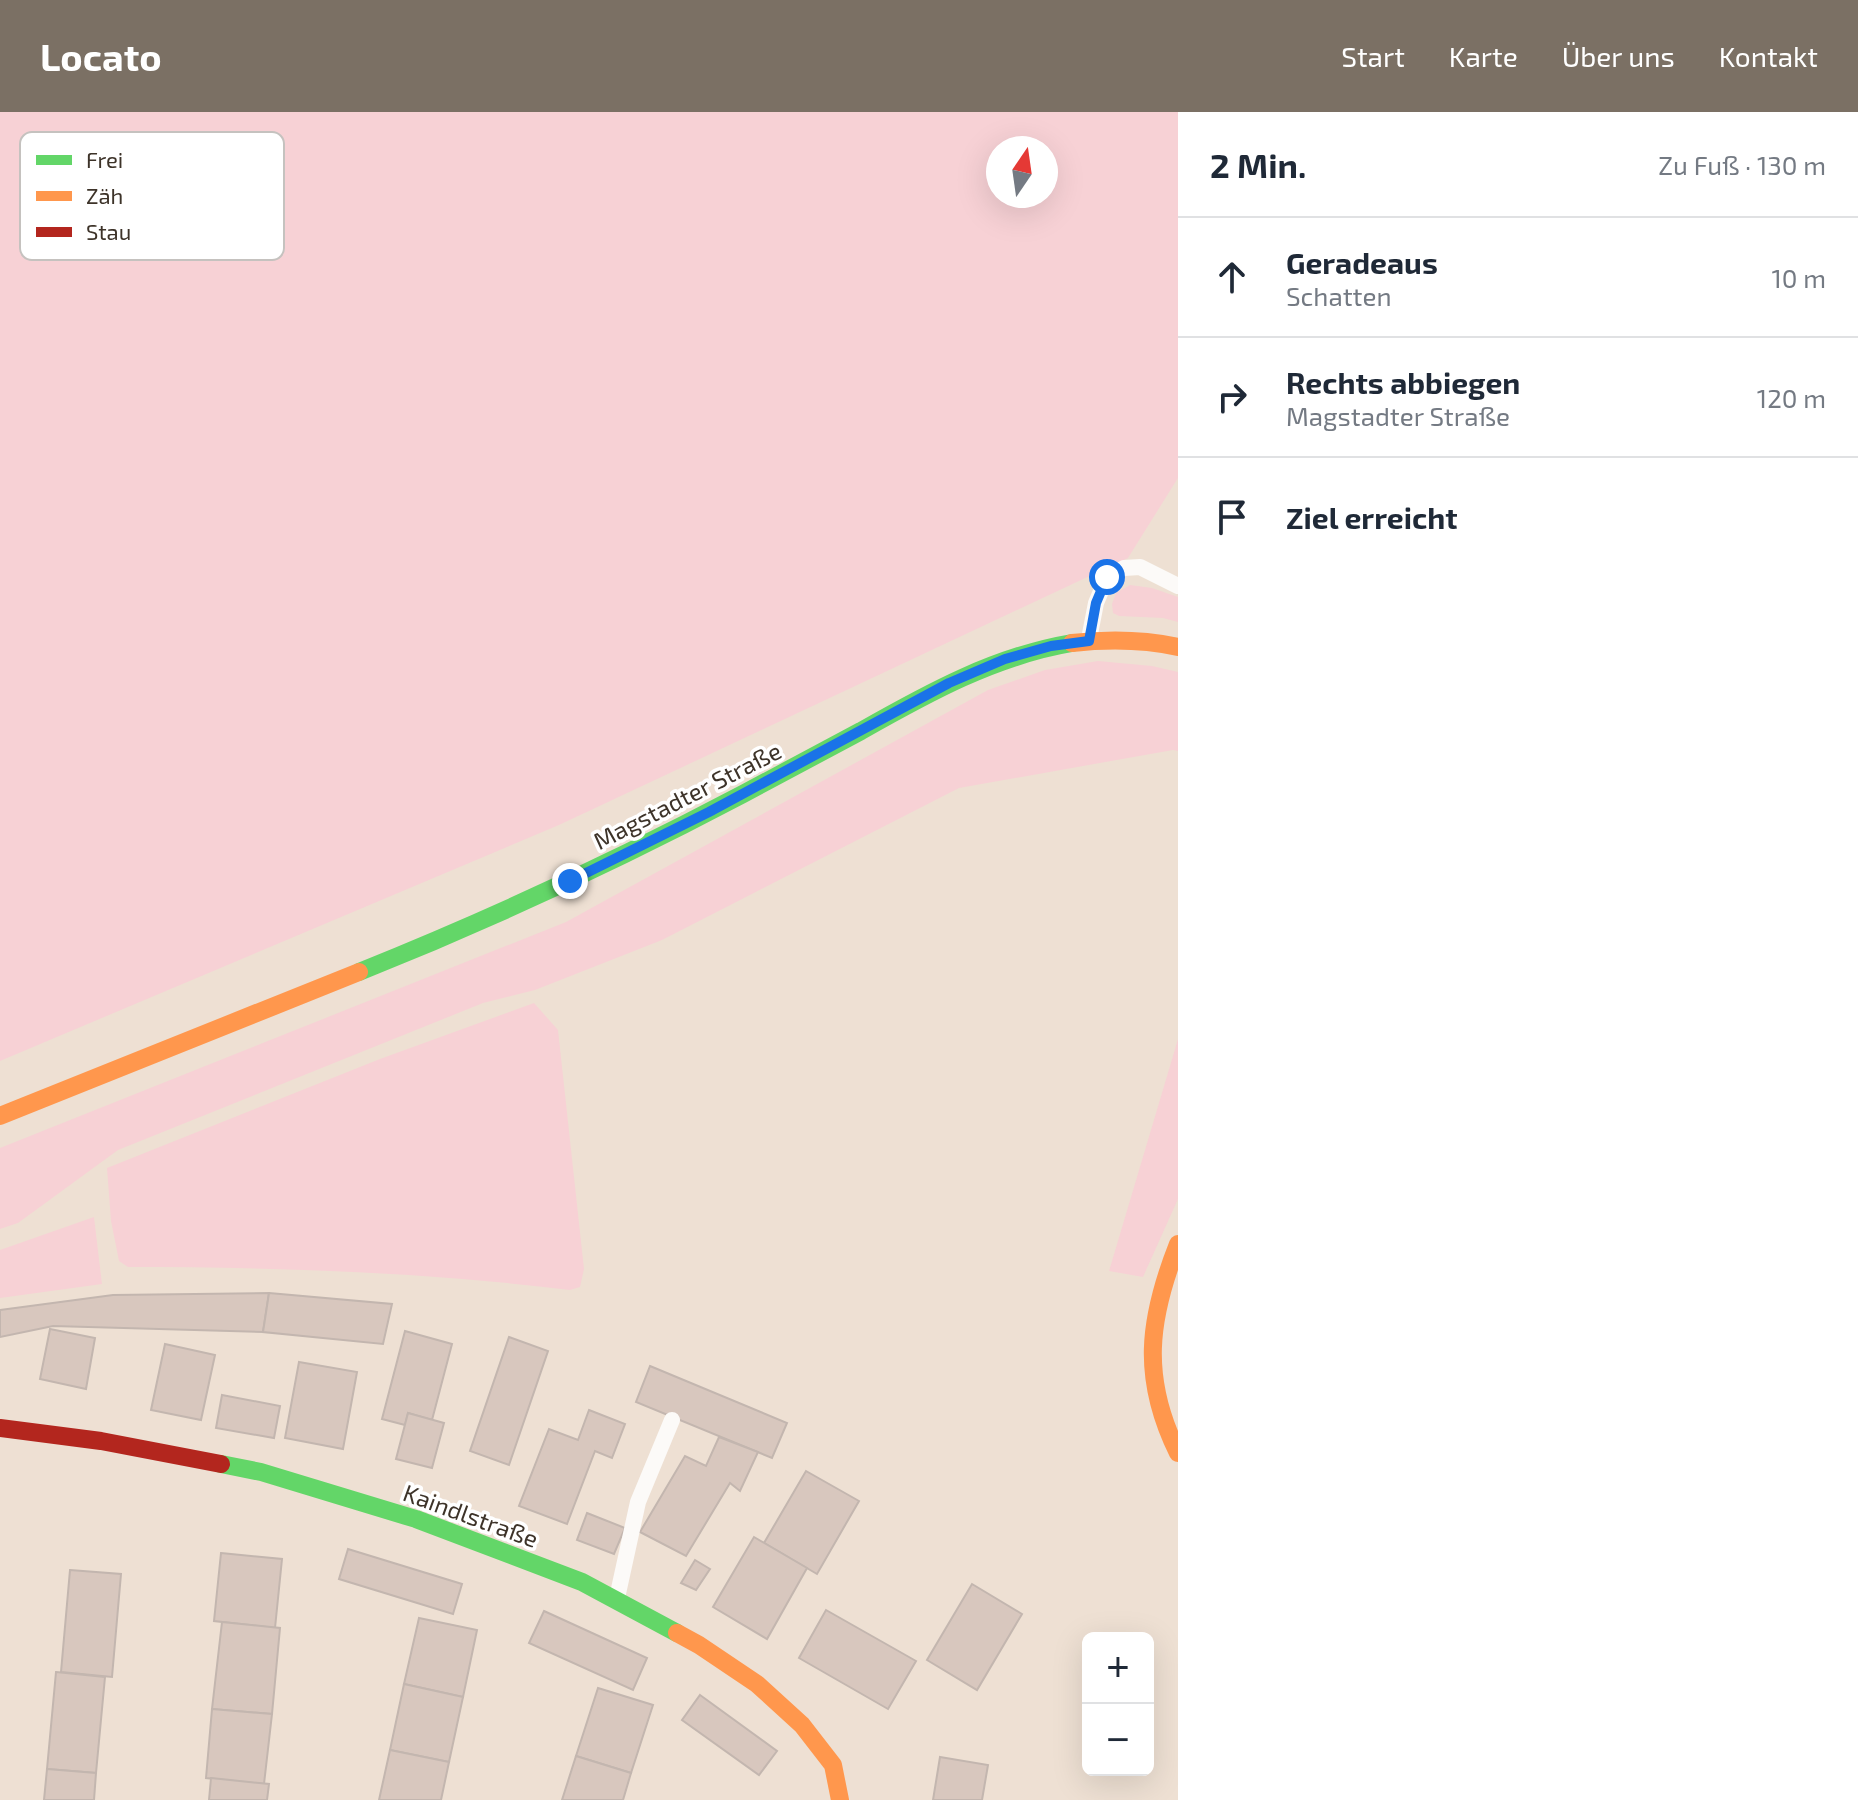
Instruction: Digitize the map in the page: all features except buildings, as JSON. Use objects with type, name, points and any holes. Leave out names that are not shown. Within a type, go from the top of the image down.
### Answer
[{"type":"main road","name":"Magstadter Straße","points":[[0,1116],[378,965],[556,888],[709,812],[949,683],[1005,659],[1051,646],[1089,641],[1139,641],[1178,647]]},
{"type":"main road","points":[[1178,1244],[1160,1290],[1152,1358],[1155,1394],[1169,1438],[1178,1453]]},
{"type":"main road","name":"Kaindlstraße","points":[[0,1428],[101,1441],[261,1472],[416,1519],[582,1582],[699,1645],[757,1684],[802,1725],[833,1765],[840,1800]]},
{"type":"lane","points":[[1089,641],[1096,603],[1107,577],[1124,568],[1140,567],[1178,586]]},
{"type":"lane","points":[[616,1601],[638,1502],[672,1420]]},
{"type":"shaded area","points":[[0,112],[1178,112],[1178,478],[1128,558],[559,825],[0,1061]]},
{"type":"shaded area","points":[[1130,585],[1152,588],[1178,597],[1178,622],[1113,613],[1116,593]]},
{"type":"shaded area","points":[[1098,661],[1152,666],[1178,672],[1178,751],[959,788],[662,940],[535,990],[483,1003],[118,1150],[18,1223],[0,1229],[0,1148],[566,922],[988,690],[1045,670]]},
{"type":"shaded area","points":[[534,1003],[558,1030],[584,1269],[580,1287],[570,1290],[349,1272],[128,1267],[119,1261],[111,1221],[107,1168],[380,1059]]},
{"type":"shaded area","points":[[1178,1039],[1178,1199],[1143,1277],[1109,1271]]},
{"type":"shaded area","points":[[94,1217],[102,1284],[0,1298],[0,1250]]},
{"type":"traffic: fast","points":[[359,972],[506,910],[601,865],[963,678],[1016,657],[1072,643]]},
{"type":"traffic: fast","points":[[221,1464],[261,1472],[416,1519],[582,1582],[677,1633]]},
{"type":"traffic: slow","points":[[1072,643],[1125,640],[1178,647]]},
{"type":"traffic: slow","points":[[0,1116],[359,972]]},
{"type":"traffic: slow","points":[[1178,1244],[1160,1298],[1153,1349],[1158,1399],[1178,1453]]},
{"type":"traffic: slow","points":[[677,1633],[757,1684],[802,1725],[833,1765],[840,1800]]},
{"type":"traffic: jam","points":[[0,1428],[101,1441],[221,1464]]},
{"type":"route","points":[[570,881],[709,812],[949,683],[1005,659],[1051,646],[1089,641],[1096,603],[1107,577]]}]
